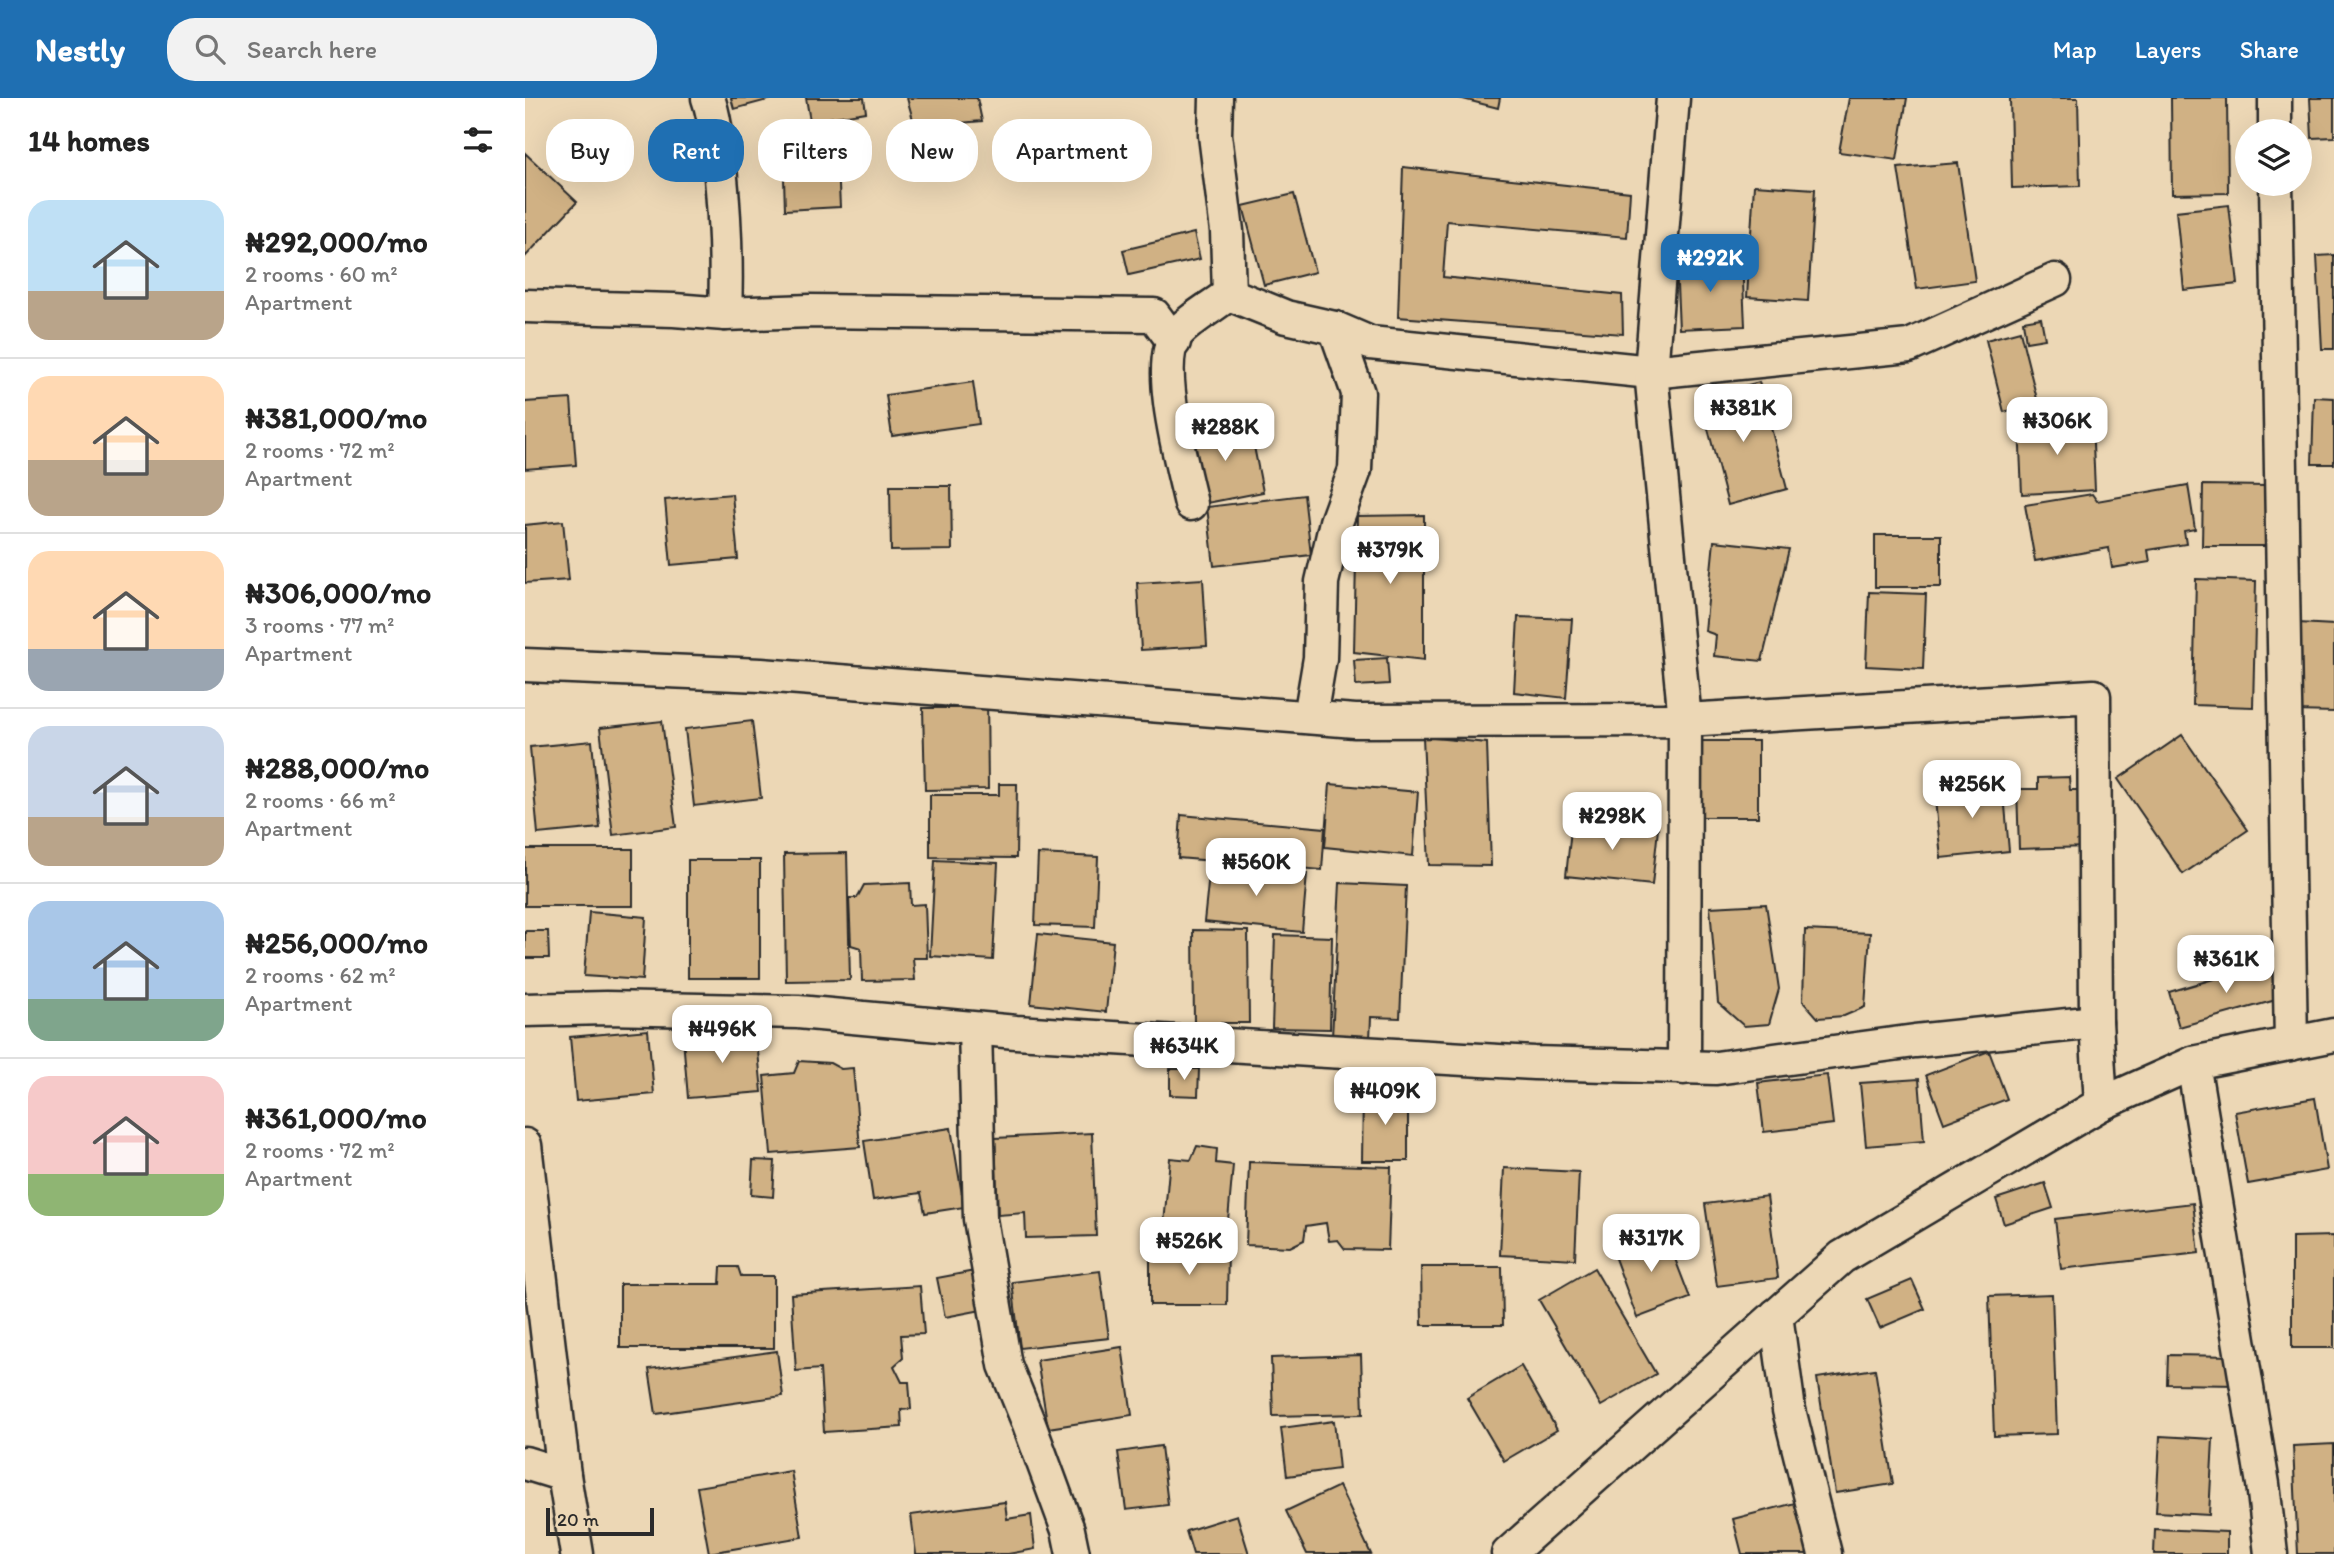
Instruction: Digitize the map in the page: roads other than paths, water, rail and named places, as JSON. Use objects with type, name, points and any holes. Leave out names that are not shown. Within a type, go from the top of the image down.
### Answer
[{"type":"street","points":[[708,98],[715,116],[724,206],[727,265],[725,314]]},
{"type":"street","points":[[1216,98],[1215,135],[1227,232],[1229,294]]},
{"type":"street","points":[[1673,98],[1651,372],[1685,720],[1684,1068]]},
{"type":"street","points":[[2274,98],[2275,119]]},
{"type":"street","points":[[2276,196],[2291,1044]]},
{"type":"street","points":[[1229,294],[1286,317],[1335,328],[1370,342],[1651,372],[1909,346],[2055,281]]},
{"type":"street","points":[[1191,504],[1170,411],[1168,359],[1176,334],[1229,294]]},
{"type":"street","points":[[525,306],[725,314],[822,311],[1154,315],[1174,342]]},
{"type":"street","points":[[1310,718],[1320,659],[1322,582],[1336,522],[1355,470],[1358,393],[1335,328]]},
{"type":"street","points":[[525,665],[761,675],[1355,721],[1685,720],[2094,696],[2097,1022],[2101,1104]]},
{"type":"street","points":[[525,1010],[606,1008],[798,1013],[975,1029],[1508,1062],[1684,1068],[1716,1068],[1915,1041],[2097,1022]]},
{"type":"street","points":[[975,1029],[980,1219],[1005,1365],[1068,1530],[1073,1554]]},
{"type":"street","points":[[1507,1554],[1842,1256],[2101,1104],[2193,1063],[2334,1035]]},
{"type":"street","points":[[2193,1063],[2263,1484],[2271,1554]]},
{"type":"street","points":[[525,1144],[564,1475],[576,1554]]},
{"type":"street","points":[[1776,1315],[1789,1410],[1825,1554]]},
{"type":"street","points":[[525,1463],[564,1475]]}]
